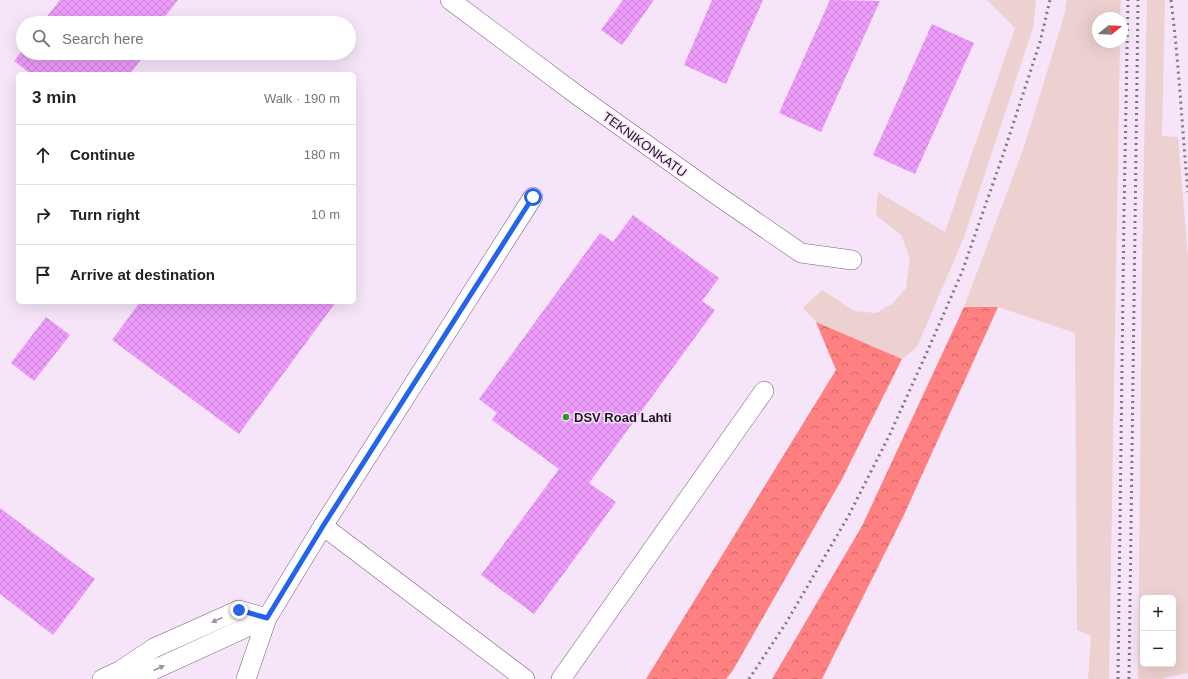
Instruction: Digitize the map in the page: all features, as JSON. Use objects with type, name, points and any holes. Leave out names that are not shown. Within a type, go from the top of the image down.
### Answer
[{"type":"street","name":"TEKNIKONKATU","points":[[450,0],[583,99],[801,253],[852,260]]},
{"type":"street","points":[[246,679],[267,618],[323,526],[533,197]]},
{"type":"street","points":[[561,679],[764,391]]},
{"type":"street","points":[[323,526],[524,679]]},
{"type":"street","points":[[102,679],[121,670],[147,673],[267,618]]},
{"type":"shaded area","points":[[987,0],[1036,0],[1033,28],[964,237],[917,347],[902,359],[816,322],[803,308],[822,290],[854,311],[876,313],[892,304],[906,288],[910,258],[901,235],[876,215],[878,192],[945,232],[1015,28]]},
{"type":"shaded area","points":[[1067,0],[1121,0],[1120,12],[1092,12],[1092,48],[1120,48],[1109,679],[1088,679],[1091,636],[1077,630],[1075,333],[998,307],[964,307],[1024,147],[1064,16]]},
{"type":"shaded area","points":[[1147,0],[1165,0],[1162,136],[1178,137],[1188,258],[1188,673],[1164,679],[1138,679],[1142,264]]},
{"type":"green space","points":[[964,307],[998,307],[903,517],[822,679],[772,679],[862,526]]},
{"type":"green space","points":[[816,322],[902,359],[842,479],[733,670],[726,679],[646,679],[836,370]]},
{"type":"building","points":[[60,0],[178,0],[165,16],[47,16]]},
{"type":"building","points":[[623,0],[654,0],[622,45],[601,30]]},
{"type":"building","points":[[712,0],[763,0],[726,84],[684,65]]},
{"type":"building","points":[[830,0],[880,1],[821,132],[779,113]]},
{"type":"building","points":[[932,24],[974,43],[915,174],[873,155]]},
{"type":"building","points":[[16,58],[16,60],[141,60],[132,72],[28,72],[14,61]]},
{"type":"building","name":"DSV Road Lahti","points":[[633,215],[719,278],[702,301],[715,310],[589,483],[616,502],[534,614],[481,575],[559,469],[492,420],[497,413],[479,399],[600,233],[613,242]]},
{"type":"building","points":[[139,304],[335,304],[239,434],[112,340]]},
{"type":"building","points":[[46,317],[70,335],[34,381],[11,363]]},
{"type":"building","points":[[0,508],[95,579],[53,635],[0,594]]},
{"type":"railway","points":[[749,679],[786,623],[849,515],[890,434],[927,352],[962,272],[1003,155],[1040,42],[1050,0]]},
{"type":"railway","points":[[1118,679],[1128,0]]},
{"type":"railway","points":[[1129,679],[1138,0]]},
{"type":"railway","points":[[1171,0],[1188,192]]},
{"type":"place","name":"DSV Road Lahti","points":[[566,417]]},
{"type":"route","points":[[239,610],[267,618],[323,526],[533,197]]}]
